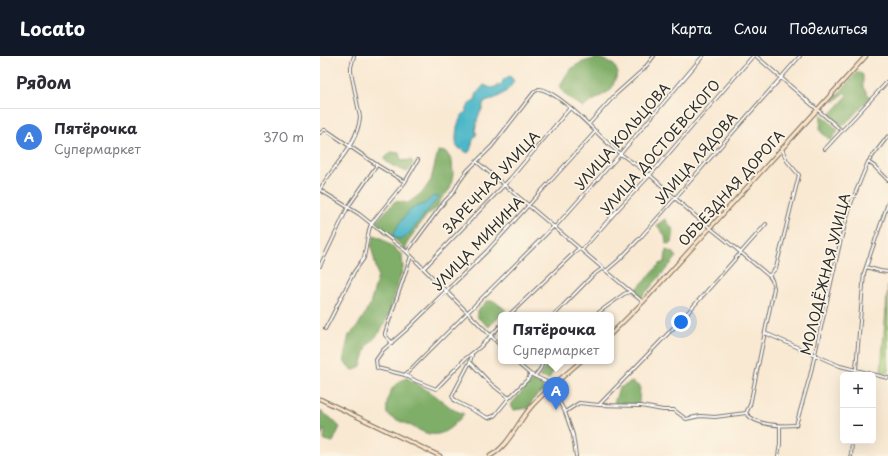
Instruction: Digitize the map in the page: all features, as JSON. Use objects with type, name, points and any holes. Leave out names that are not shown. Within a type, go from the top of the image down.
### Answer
[{"type":"main road","name":"ОБЪЕЗДНАЯ ДОРОГА","points":[[614,331],[866,56]]},
{"type":"main road","points":[[490,456],[502,447],[531,407],[578,364]]},
{"type":"main road","points":[[320,399],[440,456]]},
{"type":"street","points":[[354,56],[351,67],[360,117],[358,130],[320,190],[348,207],[407,252],[447,290],[498,343]]},
{"type":"street","points":[[589,124],[616,94],[644,69],[654,56]]},
{"type":"street","name":"УЛИЦА КОЛЬЦОВА","points":[[405,375],[555,227],[621,153],[702,56]]},
{"type":"street","name":"УЛИЦА ДОСТОЕВСКОГО","points":[[582,250],[650,175],[753,56]]},
{"type":"street","points":[[756,56],[842,131]]},
{"type":"street","name":"УЛИЦА ЛЯДОВА","points":[[606,271],[620,259],[800,56]]},
{"type":"street","points":[[825,149],[888,81]]},
{"type":"street","points":[[407,252],[453,193],[467,170],[496,142],[534,92],[539,89],[549,92],[589,124],[611,146],[650,175],[675,198],[742,252],[772,280],[774,288],[750,405],[746,413]]},
{"type":"street","name":"ЗАРЕЧНАЯ УЛИЦА","points":[[424,268],[510,179],[570,108]]},
{"type":"street","points":[[320,133],[324,130],[405,182]]},
{"type":"street","name":"УЛИЦА МИНИНА","points":[[405,375],[377,368],[376,360],[378,356],[487,251],[596,131]]},
{"type":"street","name":"МОЛОДЁЖНАЯ УЛИЦА","points":[[780,426],[796,424],[810,376],[840,243],[850,206],[868,162],[888,136]]},
{"type":"street","points":[[769,276],[776,268],[799,175],[787,161],[782,149]]},
{"type":"street","points":[[325,329],[354,272],[364,258],[371,224],[405,182],[418,160]]},
{"type":"street","points":[[477,162],[642,302]]},
{"type":"street","points":[[868,162],[888,180]]},
{"type":"street","points":[[320,266],[348,207],[377,165]]},
{"type":"street","points":[[857,369],[866,267],[888,203]]},
{"type":"street","points":[[599,405],[683,318],[766,224]]},
{"type":"street","points":[[513,312],[579,248]]},
{"type":"street","points":[[392,343],[385,335],[385,332],[411,256]]},
{"type":"street","points":[[866,267],[880,272],[888,272]]},
{"type":"street","points":[[557,312],[592,276],[602,268]]},
{"type":"street","points":[[600,312],[629,292]]},
{"type":"street","points":[[405,375],[436,389],[498,328]]},
{"type":"street","points":[[765,333],[840,366],[857,369],[888,378]]},
{"type":"street","points":[[472,354],[470,362],[452,396],[455,401],[488,418],[494,416],[529,378],[530,374]]},
{"type":"street","points":[[470,362],[490,383],[509,398]]},
{"type":"street","points":[[518,364],[530,374],[545,381],[551,387],[565,412],[573,435],[576,456]]},
{"type":"street","points":[[535,376],[543,364]]},
{"type":"street","points":[[565,412],[579,403],[642,406],[663,410],[674,410],[686,419],[700,416],[715,417],[746,413]]},
{"type":"street","points":[[746,413],[752,420],[780,426],[778,456]]},
{"type":"street","points":[[850,456],[852,444]]},
{"type":"green space","points":[[600,58],[614,65],[618,73],[611,90],[583,107],[565,94],[561,88],[561,85],[567,74],[574,67],[589,60]]},
{"type":"green space","points":[[858,71],[863,75],[863,87],[870,98],[842,127],[830,115],[847,96],[845,92],[834,102],[833,100]]},
{"type":"green space","points":[[821,114],[838,130],[831,141],[820,131]]},
{"type":"green space","points":[[438,151],[446,152],[452,161],[453,175],[450,189],[441,199],[436,209],[428,214],[415,231],[406,245],[406,251],[393,238],[384,232],[377,221],[395,201],[408,203],[423,192],[431,180]]},
{"type":"green space","points":[[391,152],[399,153],[401,161],[411,160],[413,162],[411,168],[407,172],[391,165],[384,159]]},
{"type":"green space","points":[[665,219],[674,231],[672,243],[666,244],[665,236],[657,225]]},
{"type":"green space","points":[[375,235],[383,239],[402,255],[403,268],[389,314],[380,332],[367,346],[361,366],[355,370],[351,369],[345,363],[344,357],[349,335],[357,327],[370,305],[378,276],[371,245]]},
{"type":"green space","points":[[666,250],[674,253],[676,258],[641,298],[634,292],[660,264],[665,262]]},
{"type":"green space","points":[[888,286],[888,373],[881,371]]},
{"type":"green space","points":[[487,301],[494,301],[506,310],[504,312],[498,312],[498,318],[489,327],[477,317],[477,311]]},
{"type":"green space","points":[[547,364],[557,364],[549,379],[539,377]]},
{"type":"green space","points":[[407,378],[432,393],[454,410],[464,414],[449,429],[440,434],[425,433],[390,416],[387,414],[387,403],[390,392],[401,380]]},
{"type":"green space","points":[[532,381],[542,385],[544,390],[536,396],[528,408],[514,410],[511,406],[512,403]]},
{"type":"green space","points":[[632,382],[640,387],[639,405],[614,403],[619,388]]},
{"type":"green space","points":[[320,411],[331,418],[340,427],[333,442],[324,440],[324,429],[320,438]]},
{"type":"water","points":[[510,76],[514,81],[505,92],[483,103],[475,131],[477,133],[470,151],[468,153],[457,147],[456,133],[459,122],[470,103],[475,100],[477,93],[484,85],[491,88],[501,85],[504,79]]},
{"type":"water","points":[[434,196],[439,197],[407,236],[402,239],[393,238],[398,225],[409,212],[416,206],[423,205]]},
{"type":"place","name":"Пятёрочка","points":[[556,410]]}]
